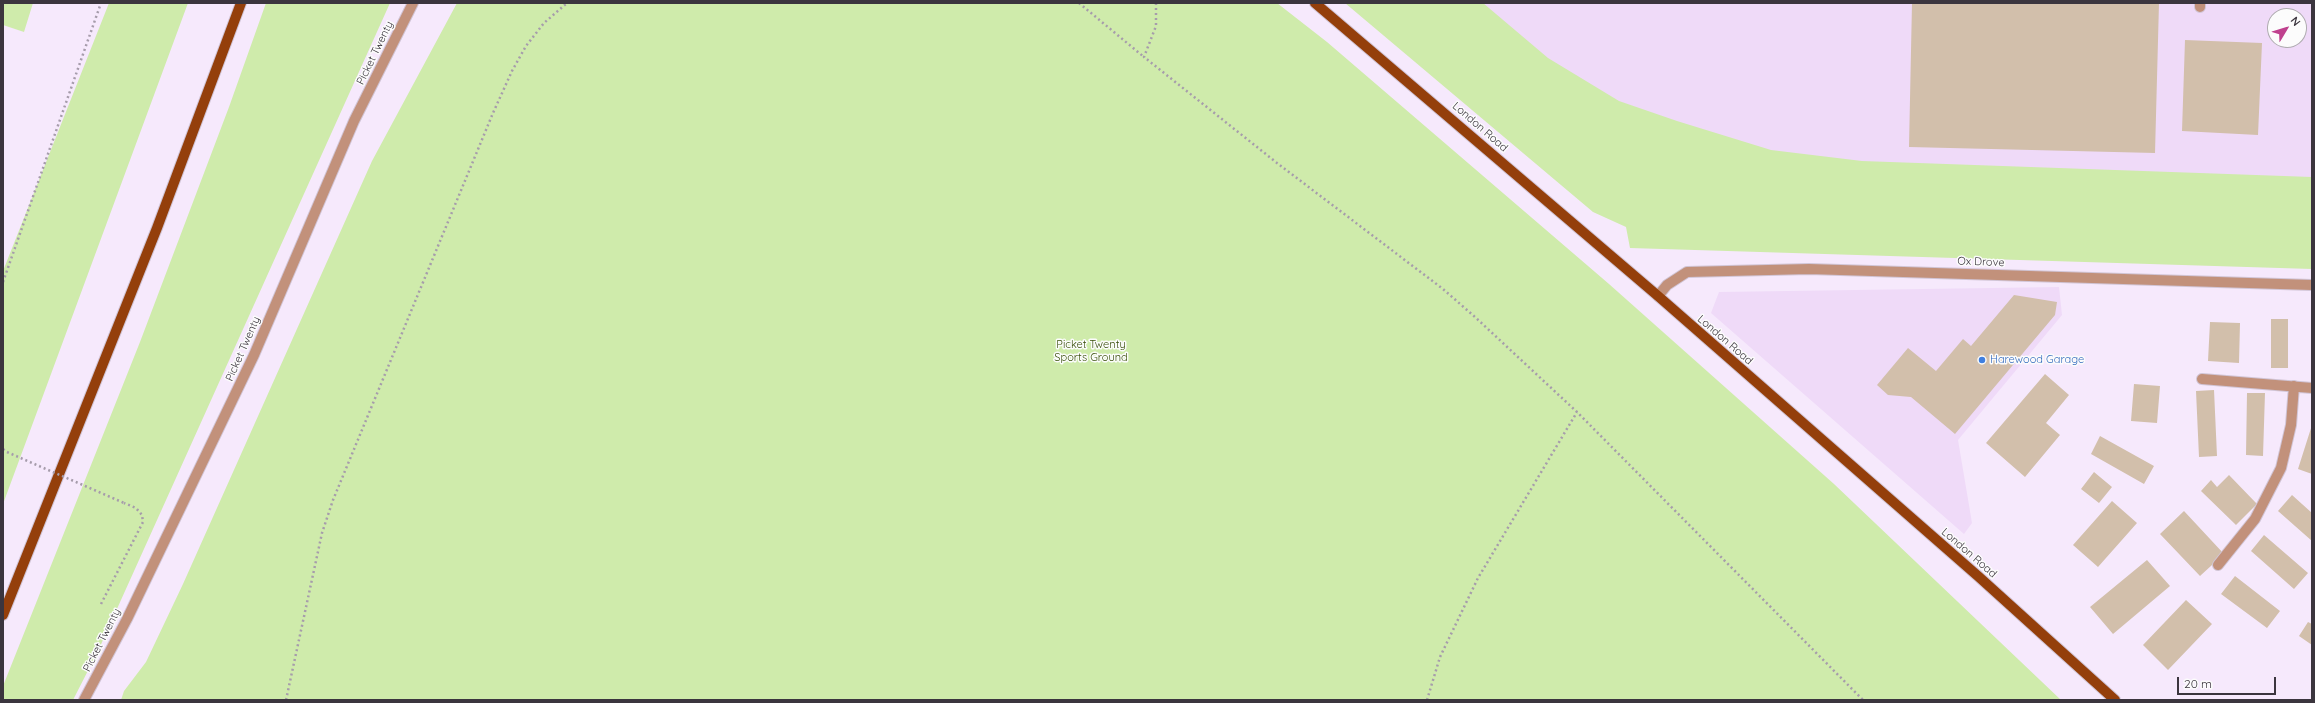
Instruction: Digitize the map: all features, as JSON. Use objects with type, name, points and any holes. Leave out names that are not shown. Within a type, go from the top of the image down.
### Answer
[{"type":"main road","points":[[3,615],[157,228],[241,3]]},
{"type":"main road","name":"London Road","points":[[1315,3],[1658,296],[1979,577],[2115,700]]},
{"type":"street","name":"Picket Twenty","points":[[84,700],[127,619],[254,355],[354,121],[413,3]]},
{"type":"street","name":"Ox Drove","points":[[1658,296],[1667,285],[1687,272],[1809,269],[2312,285]]},
{"type":"street","points":[[2202,379],[2312,388]]},
{"type":"street","points":[[2218,565],[2255,519],[2281,468],[2291,425],[2294,386]]},
{"type":"path","points":[[3,282],[101,3]]},
{"type":"path","points":[[286,700],[322,533],[333,500],[493,113],[512,71],[526,46],[544,23],[567,3]]},
{"type":"path","points":[[1079,3],[1277,163],[1443,288],[1577,412],[1863,700]]},
{"type":"path","points":[[1144,57],[1156,26],[1156,3]]},
{"type":"path","points":[[1427,700],[1440,657],[1478,578],[1577,412]]},
{"type":"path","points":[[3,449],[136,508],[142,515],[143,522],[102,604]]},
{"type":"shaded area","points":[[1448,3],[2312,3],[2312,212],[1620,194]]},
{"type":"shaded area","points":[[2059,287],[2062,315],[1958,440],[1972,523],[1964,534],[1711,313],[1719,292]]},
{"type":"green space","points":[[3,3],[33,3],[24,32],[3,25]]},
{"type":"green space","points":[[109,3],[188,3],[3,504],[3,271]]},
{"type":"green space","points":[[266,3],[390,3],[98,651],[73,700],[3,700],[3,686],[140,342],[229,107]]},
{"type":"green space","name":"Picket Twenty Sports Ground","points":[[457,3],[1277,3],[1327,42],[1609,284],[1834,484],[2061,700],[121,700],[124,691],[146,662],[183,584],[372,161]]},
{"type":"green space","points":[[1345,3],[1483,3],[1548,58],[1619,101],[1677,121],[1771,150],[1862,161],[2312,177],[2312,269],[1630,248],[1626,227],[1593,212]]},
{"type":"building","points":[[1912,3],[2159,3],[2155,153],[1909,147]]},
{"type":"building","points":[[2185,40],[2262,43],[2258,135],[2182,131]]},
{"type":"building","name":"Harewood Garage","points":[[2014,295],[2057,302],[2055,315],[1955,434],[1911,397],[1888,395],[1877,385],[1908,348],[1936,371],[1963,339],[1971,346]]},
{"type":"building","points":[[2271,319],[2288,319],[2288,368],[2271,368]]},
{"type":"building","points":[[2210,322],[2240,323],[2239,363],[2208,361]]},
{"type":"building","points":[[2045,374],[2069,395],[2046,423],[2060,435],[2025,477],[1986,443]]},
{"type":"building","points":[[2134,384],[2160,386],[2157,423],[2131,421]]},
{"type":"building","points":[[2214,390],[2217,456],[2199,457],[2196,391]]},
{"type":"building","points":[[2247,393],[2265,393],[2263,456],[2246,455]]},
{"type":"building","points":[[2312,425],[2312,474],[2298,469]]},
{"type":"building","points":[[2100,436],[2154,466],[2144,484],[2091,454]]},
{"type":"building","points":[[2094,472],[2112,487],[2099,503],[2081,489]]},
{"type":"building","points":[[2229,475],[2257,504],[2236,525],[2201,491],[2211,480],[2217,487]]},
{"type":"building","points":[[2292,495],[2312,513],[2312,541],[2278,511]]},
{"type":"building","points":[[2112,501],[2137,523],[2098,567],[2073,545]]},
{"type":"building","points":[[2184,511],[2224,554],[2200,576],[2160,534]]},
{"type":"building","points":[[2264,535],[2308,573],[2294,589],[2251,551]]},
{"type":"building","points":[[2147,560],[2170,586],[2113,634],[2090,607]]},
{"type":"building","points":[[2235,576],[2280,611],[2267,628],[2221,594]]},
{"type":"building","points":[[2186,600],[2212,624],[2168,670],[2143,645]]},
{"type":"building","points":[[2308,622],[2312,624],[2312,645],[2299,636]]},
{"type":"place","name":"Harewood Garage","points":[[1982,360]]}]
